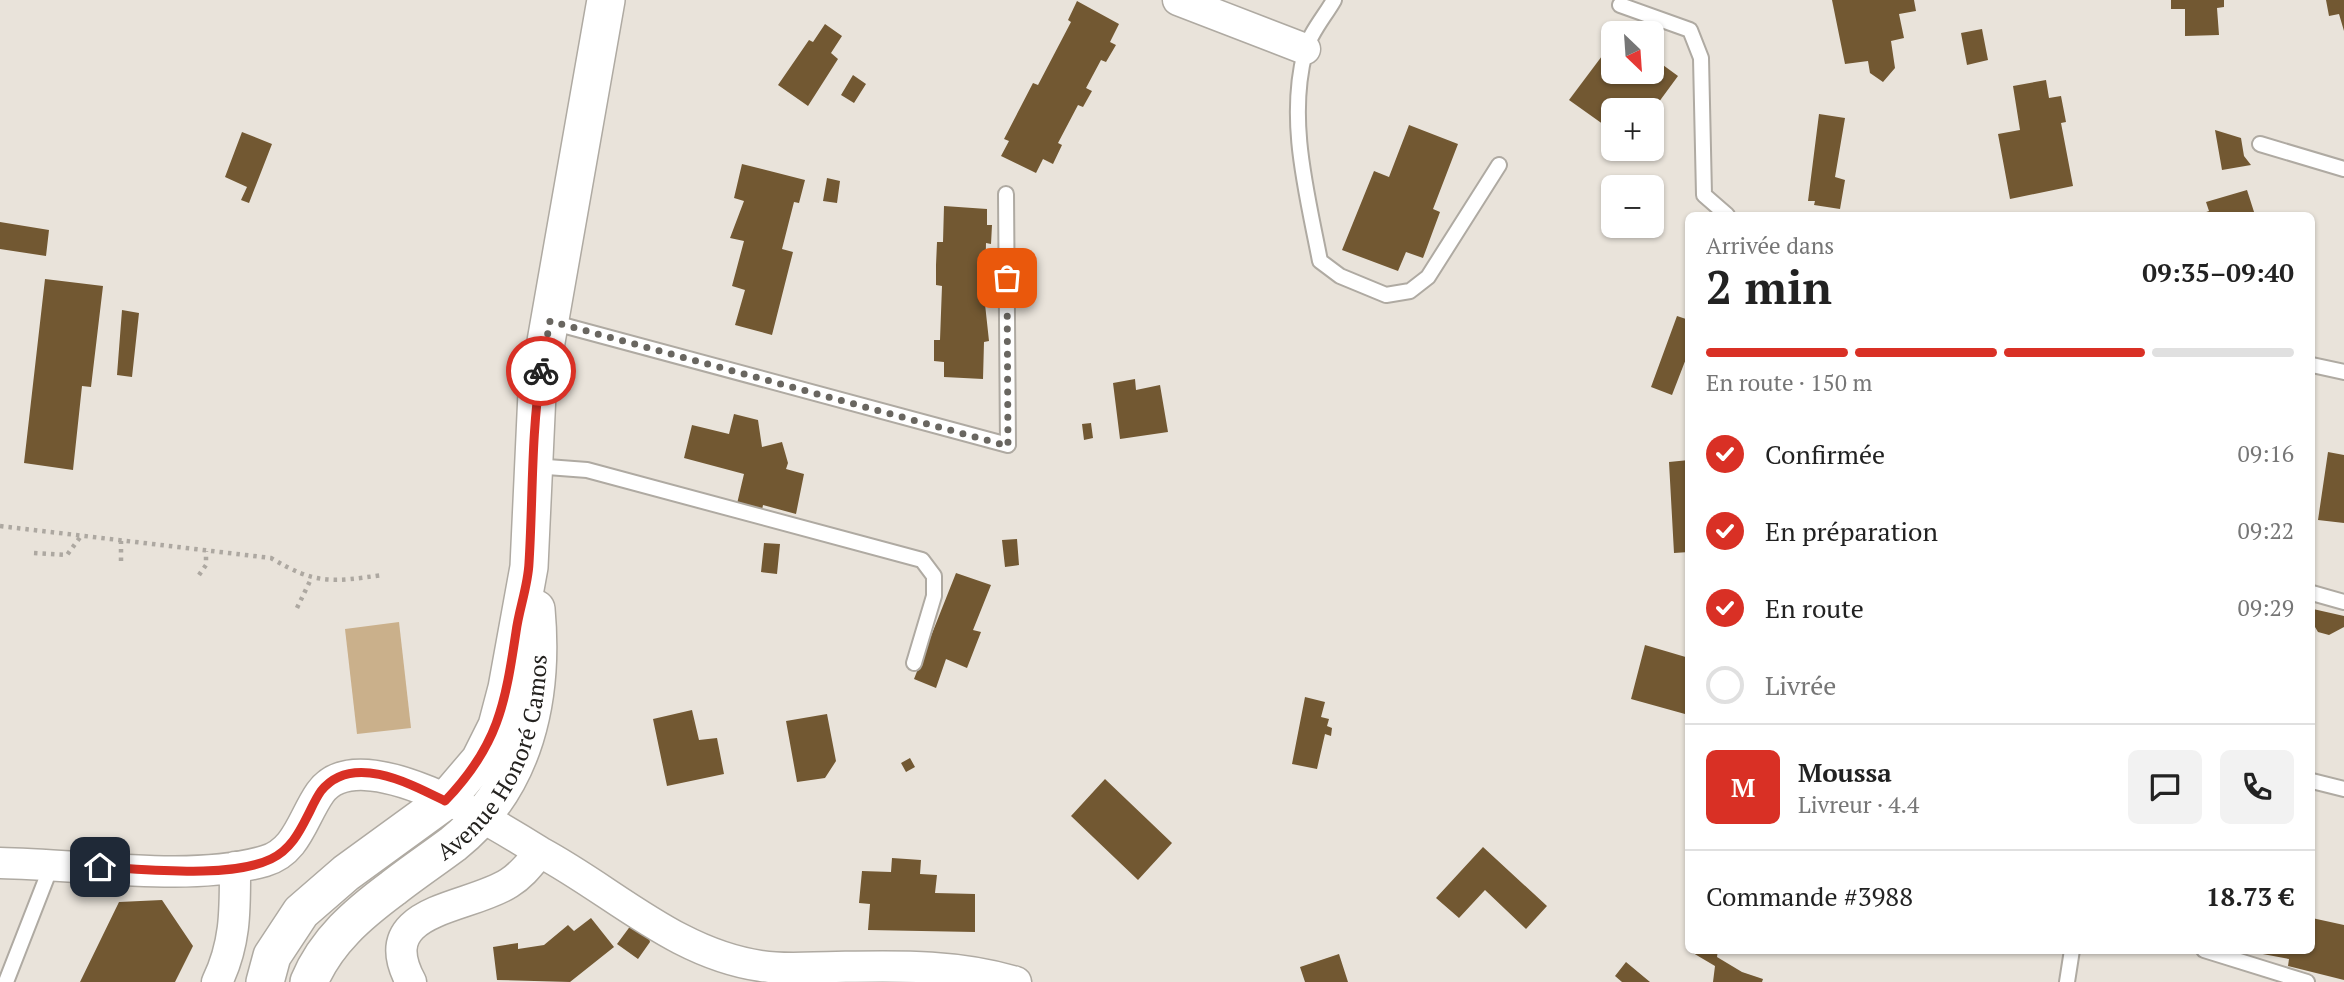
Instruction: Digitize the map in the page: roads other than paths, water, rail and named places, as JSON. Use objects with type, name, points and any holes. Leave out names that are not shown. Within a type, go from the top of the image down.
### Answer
[{"type":"street","name":"Avenue Honoré Camos","points":[[265,982],[272,956],[301,912],[346,873],[509,782],[526,738],[537,691],[536,611],[529,567],[537,393],[606,0]]},
{"type":"street","points":[[1178,0],[1305,50]]},
{"type":"street","points":[[0,863],[178,871],[235,867],[267,861],[282,853],[298,834],[321,792],[332,781],[348,775],[365,774],[400,779],[463,809],[573,870],[624,907],[681,939],[735,960],[763,966],[928,965],[985,973],[1016,982]]},
{"type":"street","name":"Avenue Honoré Camos","points":[[309,982],[328,948],[351,919],[454,843],[463,809]]},
{"type":"street","points":[[411,982],[401,964],[400,946],[410,925],[507,884],[525,870],[540,852]]},
{"type":"street","points":[[218,982],[230,955],[236,925],[235,867]]},
{"type":"lane","points":[[1334,0],[1305,50],[1298,103],[1301,162],[1320,261],[1340,276],[1387,295],[1410,291],[1428,276],[1499,165]]},
{"type":"lane","points":[[1620,5],[1690,30],[1701,58],[1704,195],[1724,212]]},
{"type":"lane","points":[[2260,144],[2344,169]]},
{"type":"lane","points":[[550,321],[1008,446],[1006,194]]},
{"type":"lane","points":[[2315,366],[2344,372]]},
{"type":"lane","points":[[532,466],[587,470],[922,560],[934,576],[934,596],[914,663]]},
{"type":"lane","points":[[2315,594],[2344,602]]},
{"type":"lane","points":[[2315,783],[2344,789]]},
{"type":"lane","points":[[6,982],[37,909],[52,864]]},
{"type":"lane","points":[[2067,982],[2071,954]]},
{"type":"lane","points":[[2217,954],[2307,982]]}]
